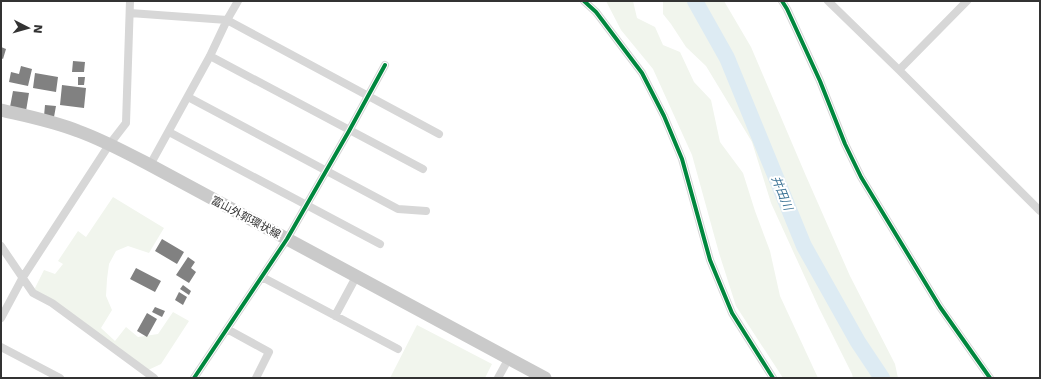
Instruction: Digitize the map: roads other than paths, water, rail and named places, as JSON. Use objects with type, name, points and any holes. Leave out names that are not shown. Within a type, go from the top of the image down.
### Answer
[{"type":"main road","name":"富山外郭環状線","points":[[1,110],[79,131],[150,165],[546,378]]},
{"type":"street","points":[[1,318],[23,278],[109,145],[126,123],[130,1]]},
{"type":"street","points":[[150,165],[210,56],[238,1]]},
{"type":"street","points":[[584,1],[596,12],[642,74],[664,116],[682,159],[710,260],[732,313],[774,378]]},
{"type":"street","points":[[782,1],[820,81],[845,144],[861,177],[940,307],[990,378]]},
{"type":"street","points":[[828,1],[1040,211]]},
{"type":"street","points":[[899,70],[966,1]]},
{"type":"street","points":[[130,13],[228,20],[439,134]]},
{"type":"street","points":[[210,56],[423,169]]},
{"type":"street","points":[[194,378],[287,239],[385,65]]},
{"type":"street","points":[[188,97],[327,170],[398,210],[426,211]]},
{"type":"street","points":[[169,132],[380,244]]},
{"type":"street","points":[[1,246],[33,293],[52,303],[154,378]]},
{"type":"street","points":[[262,277],[398,349]]},
{"type":"street","points":[[335,316],[356,277]]},
{"type":"street","points":[[227,328],[269,352],[256,378]]},
{"type":"street","points":[[1,347],[60,378]]},
{"type":"street","points":[[498,378],[509,358]]},
{"type":"waterway","name":"井田川","points":[[695,1],[727,58],[804,246],[858,342],[882,378]]}]
